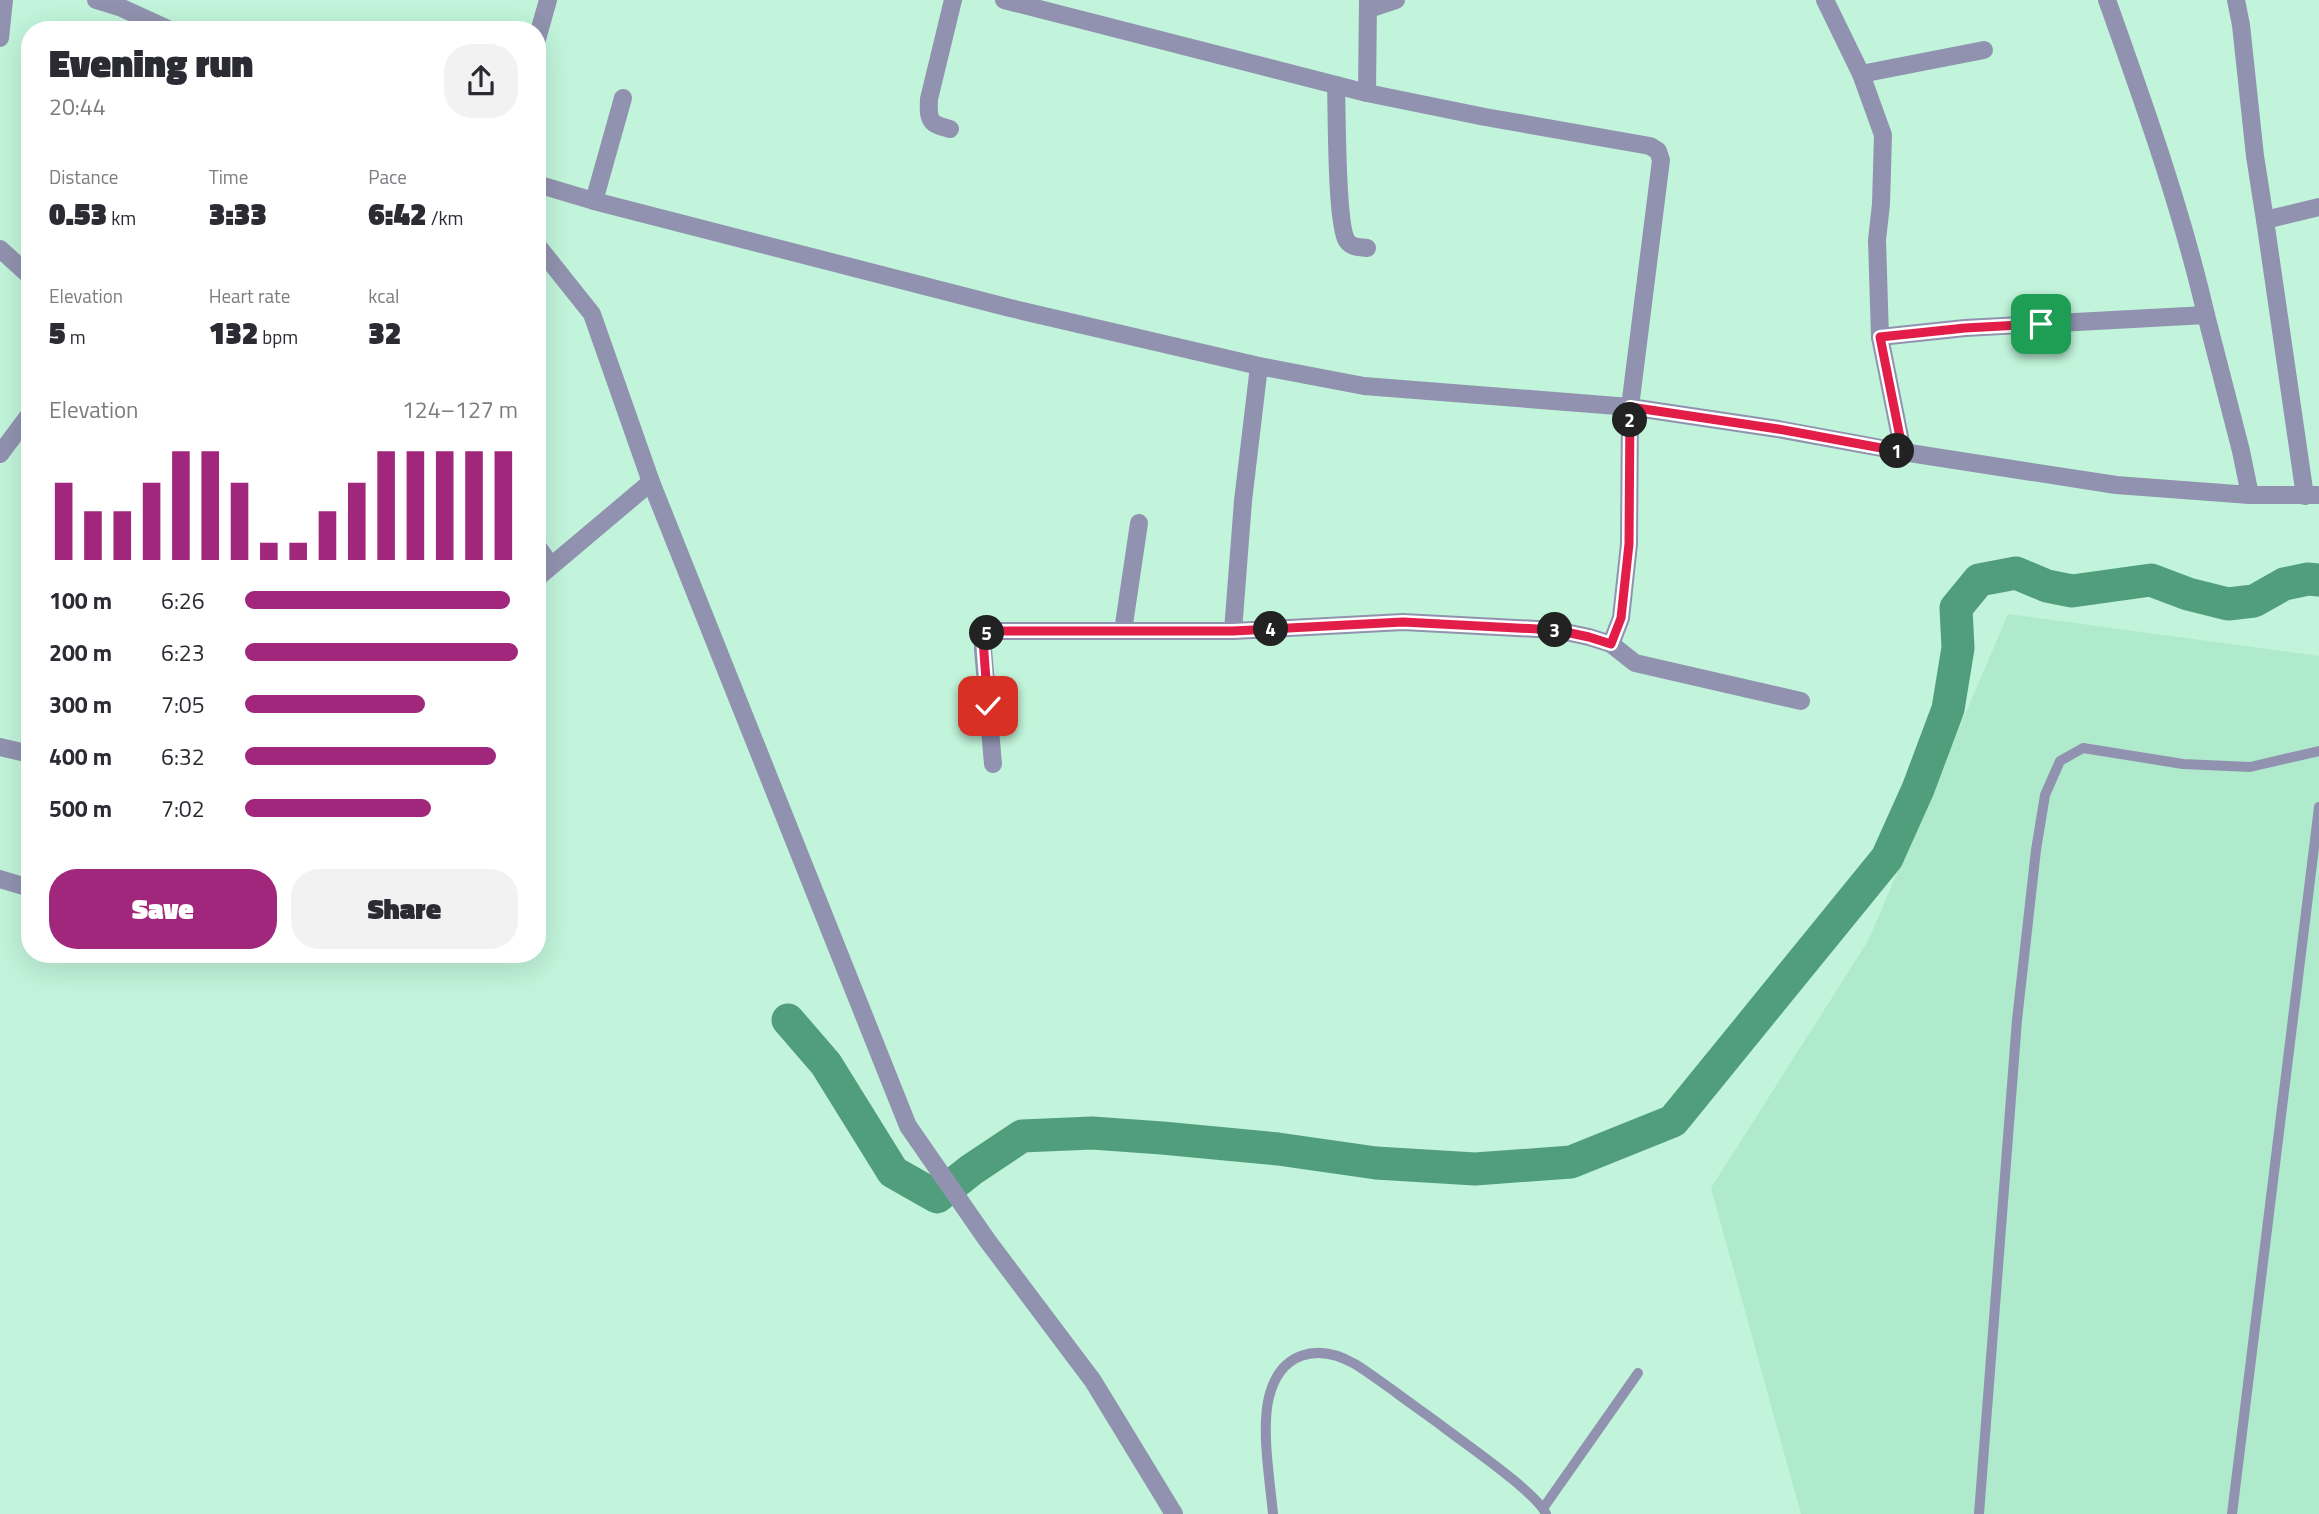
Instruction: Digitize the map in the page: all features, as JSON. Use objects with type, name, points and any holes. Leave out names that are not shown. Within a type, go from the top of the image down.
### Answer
[{"type":"street","points":[[0,38],[4,0]]},
{"type":"street","points":[[96,0],[124,4],[154,21]]},
{"type":"street","points":[[542,21],[548,0]]},
{"type":"street","points":[[950,129],[935,125],[930,119],[929,99],[953,0]]},
{"type":"street","points":[[1004,0],[1367,93],[1650,146],[1658,151],[1661,160],[1630,407],[1629,544],[1621,618],[1611,644]]},
{"type":"street","points":[[1367,93],[1369,5],[1396,0]]},
{"type":"street","points":[[1825,0],[1861,74],[1883,135],[1877,240],[1880,337],[1903,452]]},
{"type":"street","points":[[2107,0],[2160,148],[2194,265],[2250,495]]},
{"type":"street","points":[[546,187],[1010,308],[1259,366],[1364,386],[1630,407],[2116,485],[2250,495],[2312,496],[2255,156],[2236,0]]},
{"type":"street","points":[[1861,74],[1984,50]]},
{"type":"street","points":[[1336,85],[1343,227],[1349,243],[1367,248]]},
{"type":"street","points":[[594,201],[623,98]]},
{"type":"street","points":[[2265,220],[2319,207]]},
{"type":"street","points":[[0,248],[21,268]]},
{"type":"street","points":[[546,256],[592,314],[651,482],[908,1126],[987,1240],[1093,1381],[1174,1514]]},
{"type":"street","points":[[1880,337],[1965,328],[2206,316]]},
{"type":"street","points":[[1233,631],[1242,501],[1259,366]]},
{"type":"street","points":[[0,454],[21,426]]},
{"type":"street","points":[[546,570],[651,482]]},
{"type":"street","points":[[1123,631],[1139,523]]},
{"type":"street","points":[[993,764],[983,640],[987,633],[997,631],[1233,631],[1403,622],[1556,630],[1611,644],[1635,663],[1801,701]]},
{"type":"street","points":[[0,750],[21,753]]},
{"type":"street","points":[[0,879],[21,885]]},
{"type":"lane","points":[[1979,1514],[2017,1020],[2036,850],[2045,795],[2060,761],[2084,748],[2183,764],[2250,767],[2319,751]]},
{"type":"lane","points":[[2232,1514],[2319,807]]},
{"type":"lane","points":[[1273,1514],[1266,1430],[1269,1398],[1281,1368],[1300,1355],[1321,1353],[1353,1363],[1431,1417],[1522,1488],[1545,1511],[1638,1373]]},
{"type":"shaded area","points":[[2008,614],[2319,656],[2319,1514],[1801,1514],[1711,1188],[1868,941]]},
{"type":"waterway","points":[[788,1020],[826,1064],[893,1172],[937,1197],[971,1170],[1022,1136],[1092,1133],[1162,1138],[1278,1149],[1376,1163],[1475,1169],[1571,1162],[1673,1121],[1887,858],[1918,789],[1948,709],[1958,648],[1956,608],[1979,580],[2016,573],[2047,586],[2072,591],[2151,580],[2188,594],[2228,604],[2254,601],[2284,584],[2308,579],[2319,580]]},
{"type":"route","points":[[988,706],[983,640],[987,633],[997,631],[1233,631],[1403,622],[1556,630],[1611,644],[1621,618],[1629,544],[1630,407],[1778,429],[1903,452],[1880,337],[1965,328],[2041,324]]}]
